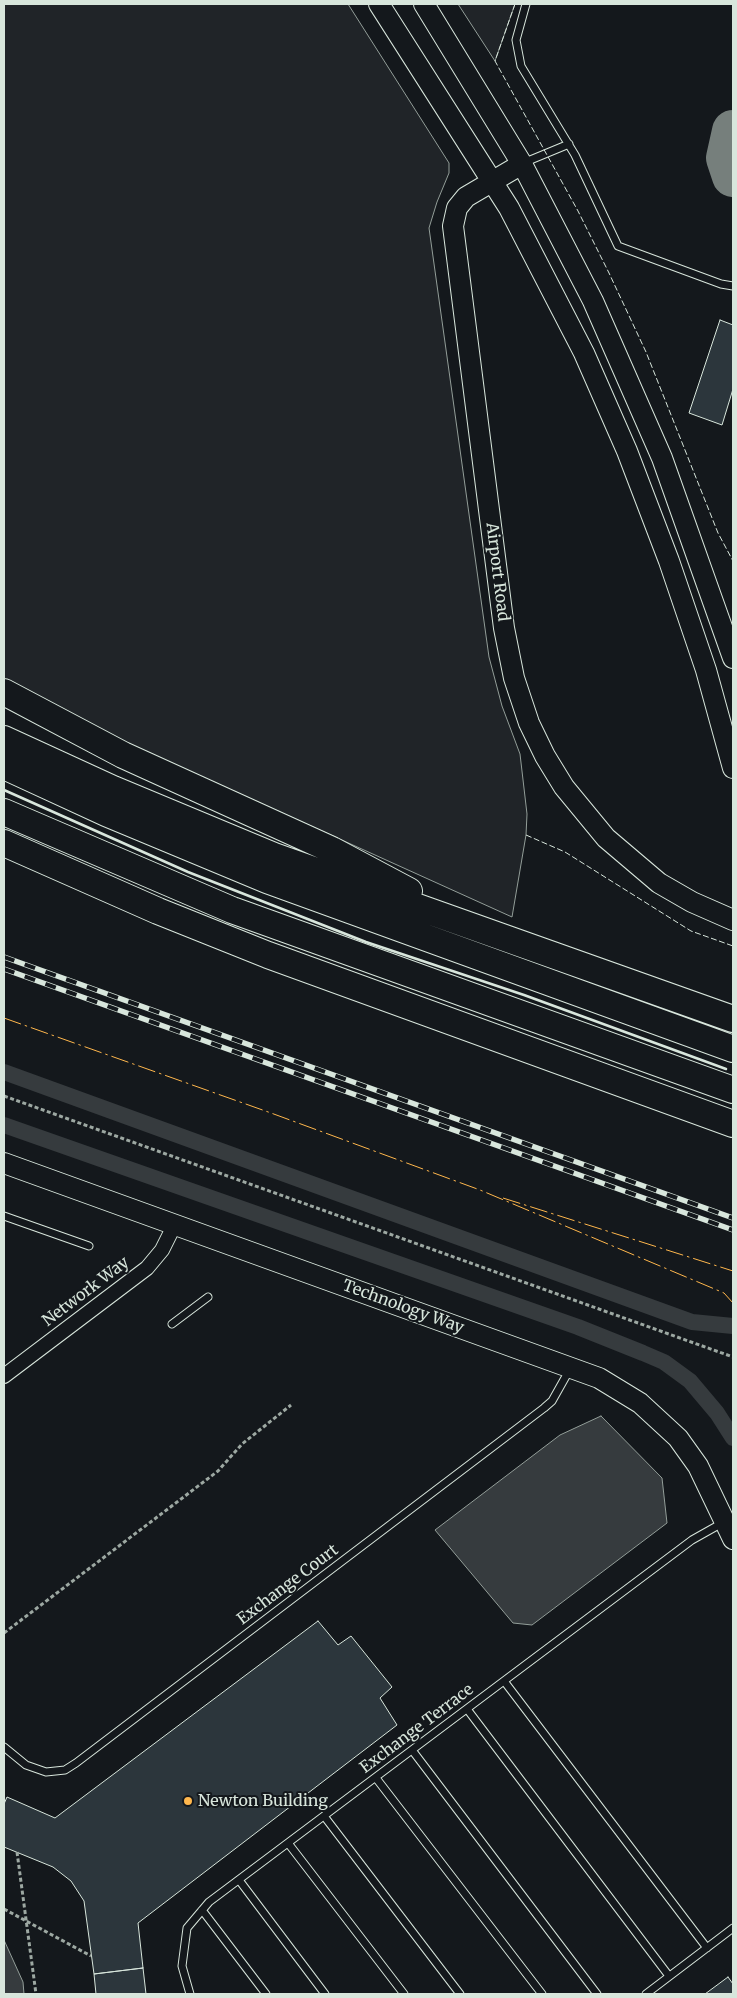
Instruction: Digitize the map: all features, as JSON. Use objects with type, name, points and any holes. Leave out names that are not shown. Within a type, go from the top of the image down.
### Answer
[{"type":"highway","points":[[4,692],[123,755],[332,850],[488,932]]},
{"type":"highway","points":[[4,739],[220,835],[328,876],[733,1019]]},
{"type":"highway","points":[[4,766],[106,813],[258,876],[733,1049]]},
{"type":"highway","points":[[4,812],[232,910],[733,1090]]},
{"type":"highway","points":[[4,843],[158,911],[268,955],[733,1124]]},
{"type":"street","points":[[379,4],[492,180],[563,310],[602,392],[669,561],[706,670],[733,768]]},
{"type":"street","points":[[424,4],[522,164],[593,301],[644,416],[683,513],[733,658]]},
{"type":"street","name":"Airport Road","points":[[522,164],[472,192],[461,202],[455,214],[453,226],[504,628],[514,678],[529,724],[545,756],[564,787],[606,838],[660,882],[692,902],[733,920]]},
{"type":"street","name":"Technology Way","points":[[4,1163],[599,1378],[640,1403],[666,1425],[698,1466],[729,1530]]},
{"type":"street","name":"Network Way","points":[[4,1376],[147,1268],[162,1250],[175,1224]]},
{"type":"lane","points":[[526,4],[516,40],[518,57],[528,79],[569,144],[618,246],[721,284],[733,286]]},
{"type":"lane","points":[[522,164],[569,144]]},
{"type":"lane","points":[[4,1216],[89,1246]]},
{"type":"lane","points":[[172,1324],[208,1297]]},
{"type":"lane","name":"Exchange Court","points":[[4,1747],[26,1765],[46,1772],[65,1770],[76,1763],[544,1408],[552,1400],[571,1368]]},
{"type":"lane","name":"Exchange Terrace","points":[[190,1994],[182,1966],[187,1928],[202,1910],[288,1843],[692,1540],[729,1530]]},
{"type":"lane","points":[[504,1681],[707,1948]]},
{"type":"lane","points":[[468,1709],[669,1976]]},
{"type":"lane","points":[[412,1750],[597,1994]]},
{"type":"lane","points":[[376,1778],[542,1994]]},
{"type":"lane","points":[[324,1816],[460,1994]]},
{"type":"lane","points":[[288,1843],[404,1994]]},
{"type":"lane","points":[[239,1880],[325,1994]]},
{"type":"lane","points":[[202,1910],[266,1994]]},
{"type":"lane","points":[[646,1994],[733,1928]]},
{"type":"path","points":[[4,1096],[733,1357]]},
{"type":"path","points":[[4,1633],[212,1475],[242,1444],[291,1405]]},
{"type":"path","points":[[17,1852],[36,1994]]},
{"type":"path","points":[[4,1909],[26,1919],[91,1956]]},
{"type":"shaded area","points":[[4,4],[348,4],[449,163],[449,173],[429,228],[489,657],[502,706],[520,754],[527,814],[526,835],[512,917],[48,707],[4,680]]},
{"type":"shaded area","points":[[458,4],[515,4],[495,61]]},
{"type":"shaded area","points":[[601,1416],[662,1478],[667,1523],[532,1625],[513,1623],[435,1530],[560,1435]]},
{"type":"shaded area","points":[[4,1940],[23,1982],[24,1994],[4,1994]]},
{"type":"building","points":[[720,320],[733,325],[733,389],[722,425],[689,413]]},
{"type":"building","name":"Newton Building","points":[[318,1621],[338,1645],[351,1636],[392,1687],[380,1698],[397,1725],[138,1923],[143,1968],[94,1974],[84,1901],[71,1881],[53,1867],[4,1847],[4,1804],[7,1797],[55,1818]]},
{"type":"building","points":[[143,1968],[146,1994],[96,1994],[94,1974]]},
{"type":"building","points":[[728,1977],[733,1984],[733,1994],[705,1994]]},
{"type":"waterway","points":[[4,1072],[692,1322],[733,1326]]},
{"type":"waterway","points":[[4,1125],[578,1327],[664,1362],[690,1381],[717,1413],[733,1438]]},
{"type":"taxiway","points":[[733,131],[727,158],[733,176]]},
{"type":"railway","points":[[4,957],[733,1218]]},
{"type":"railway","points":[[4,969],[733,1230]]},
{"type":"fence","points":[[515,4],[495,61],[578,211],[609,273],[646,352],[718,533],[733,561]]},
{"type":"fence","points":[[526,835],[565,852],[691,931],[733,946]]},
{"type":"wall","points":[[4,790],[188,872],[366,942],[524,995],[726,1069]]},
{"type":"power","points":[[4,1018],[480,1190],[724,1293],[733,1303]]},
{"type":"power","points":[[503,1198],[733,1271]]},
{"type":"place","name":"Newton Building","points":[[188,1801]]}]
